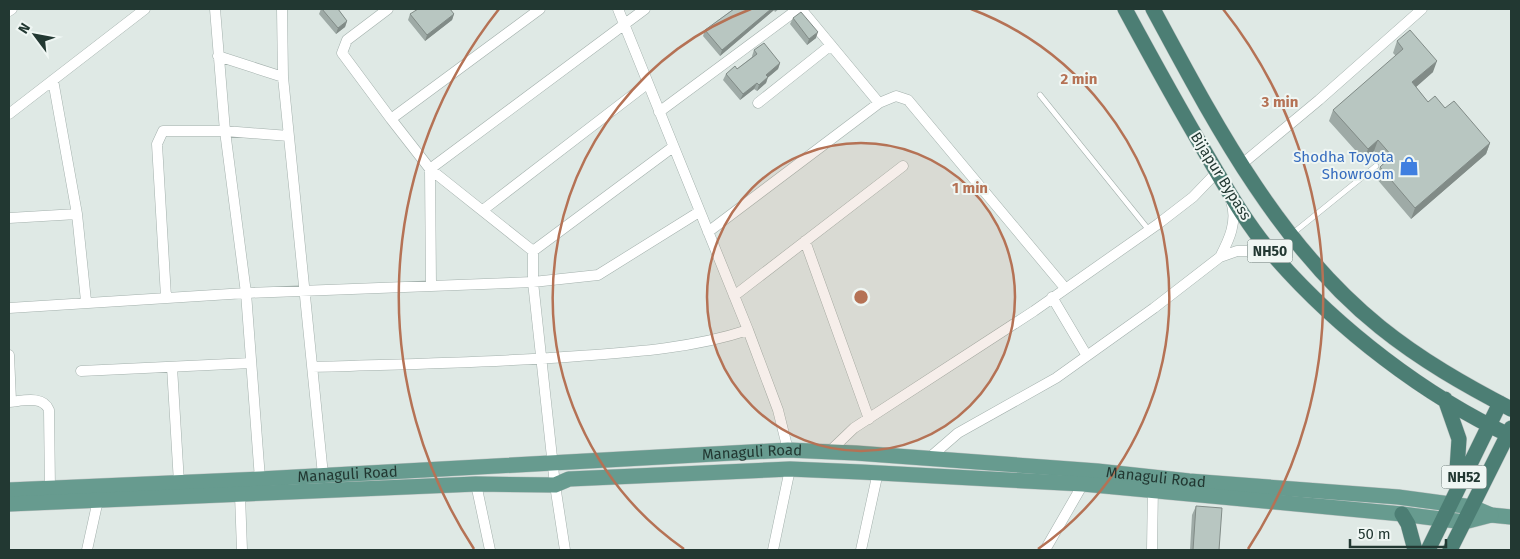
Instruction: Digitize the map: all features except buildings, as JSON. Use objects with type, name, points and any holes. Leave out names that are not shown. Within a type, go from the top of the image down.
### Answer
[{"type":"highway","name":"Bijapur Bypass","points":[[1125,9],[1217,172],[1274,256],[1309,293],[1351,331],[1397,367],[1490,426],[1510,433],[1450,550]]},
{"type":"highway","name":"Bijapur Bypass","points":[[1153,9],[1209,110],[1242,164],[1292,235],[1340,291],[1379,326],[1429,363],[1464,386],[1506,406],[1490,426],[1428,550]]},
{"type":"highway","points":[[1445,399],[1459,438],[1453,500]]},
{"type":"highway","points":[[1491,468],[1511,454]]},
{"type":"highway","points":[[1402,514],[1408,524],[1415,550]]},
{"type":"main road","name":"Managuli Road","points":[[9,490],[260,479],[788,450],[830,451],[1097,471],[1153,485],[1464,522],[1491,515]]},
{"type":"main road","name":"Managuli Road","points":[[9,504],[476,484],[555,485],[569,479],[790,469],[878,472],[1083,484],[1153,485],[1398,496],[1453,500],[1491,515],[1511,517]]},
{"type":"street","points":[[9,114],[145,9]]},
{"type":"street","points":[[215,9],[225,131],[246,293],[260,479]]},
{"type":"street","points":[[282,9],[283,78],[323,475]]},
{"type":"street","points":[[388,9],[347,40],[342,53],[430,169],[533,251]]},
{"type":"street","points":[[391,120],[540,9]]},
{"type":"street","points":[[618,9],[646,84],[748,330],[778,410],[788,450]]},
{"type":"street","points":[[430,169],[646,9]]},
{"type":"street","points":[[659,112],[800,9],[879,103]]},
{"type":"street","points":[[1242,164],[1320,100],[1422,9]]},
{"type":"street","points":[[758,103],[831,45]]},
{"type":"street","points":[[218,56],[283,78]]},
{"type":"street","points":[[53,80],[77,214],[86,301]]},
{"type":"street","points":[[483,210],[646,84]]},
{"type":"street","points":[[708,232],[879,103],[896,96],[908,100],[1066,288]]},
{"type":"street","points":[[166,297],[158,138],[163,131],[225,131],[289,136]]},
{"type":"street","points":[[533,251],[673,147]]},
{"type":"street","points":[[734,296],[903,166]]},
{"type":"street","points":[[430,169],[431,286]]},
{"type":"street","points":[[830,451],[854,428],[1066,288],[1193,197],[1217,172]]},
{"type":"street","points":[[1220,257],[1232,234],[1233,207],[1228,190]]},
{"type":"street","points":[[9,308],[86,301],[246,293],[533,282],[598,275],[699,212]]},
{"type":"street","points":[[9,218],[77,214]]},
{"type":"street","points":[[805,241],[868,419]]},
{"type":"street","points":[[533,251],[533,282],[552,463],[565,550]]},
{"type":"street","points":[[928,459],[958,433],[1056,378],[1220,257],[1238,251],[1259,251],[1274,256]]},
{"type":"street","points":[[1052,297],[1087,356]]},
{"type":"street","points":[[313,367],[542,359],[634,352],[722,339],[748,330]]},
{"type":"street","points":[[9,354],[10,402],[41,400],[49,410],[50,489]]},
{"type":"street","points":[[81,371],[251,363]]},
{"type":"street","points":[[172,367],[179,483]]},
{"type":"street","points":[[774,550],[790,469]]},
{"type":"street","points":[[861,550],[878,472]]},
{"type":"street","points":[[476,484],[490,550]]},
{"type":"street","points":[[1045,550],[1083,484]]},
{"type":"street","points":[[1152,550],[1153,485]]},
{"type":"street","points":[[240,495],[242,550]]},
{"type":"street","points":[[86,550],[98,500]]},
{"type":"lane","points":[[1040,95],[1148,229]]},
{"type":"lane","points":[[1292,235],[1376,166]]},
{"type":"place","name":"Shodha Toyota Showroom","points":[[1409,166]]}]
